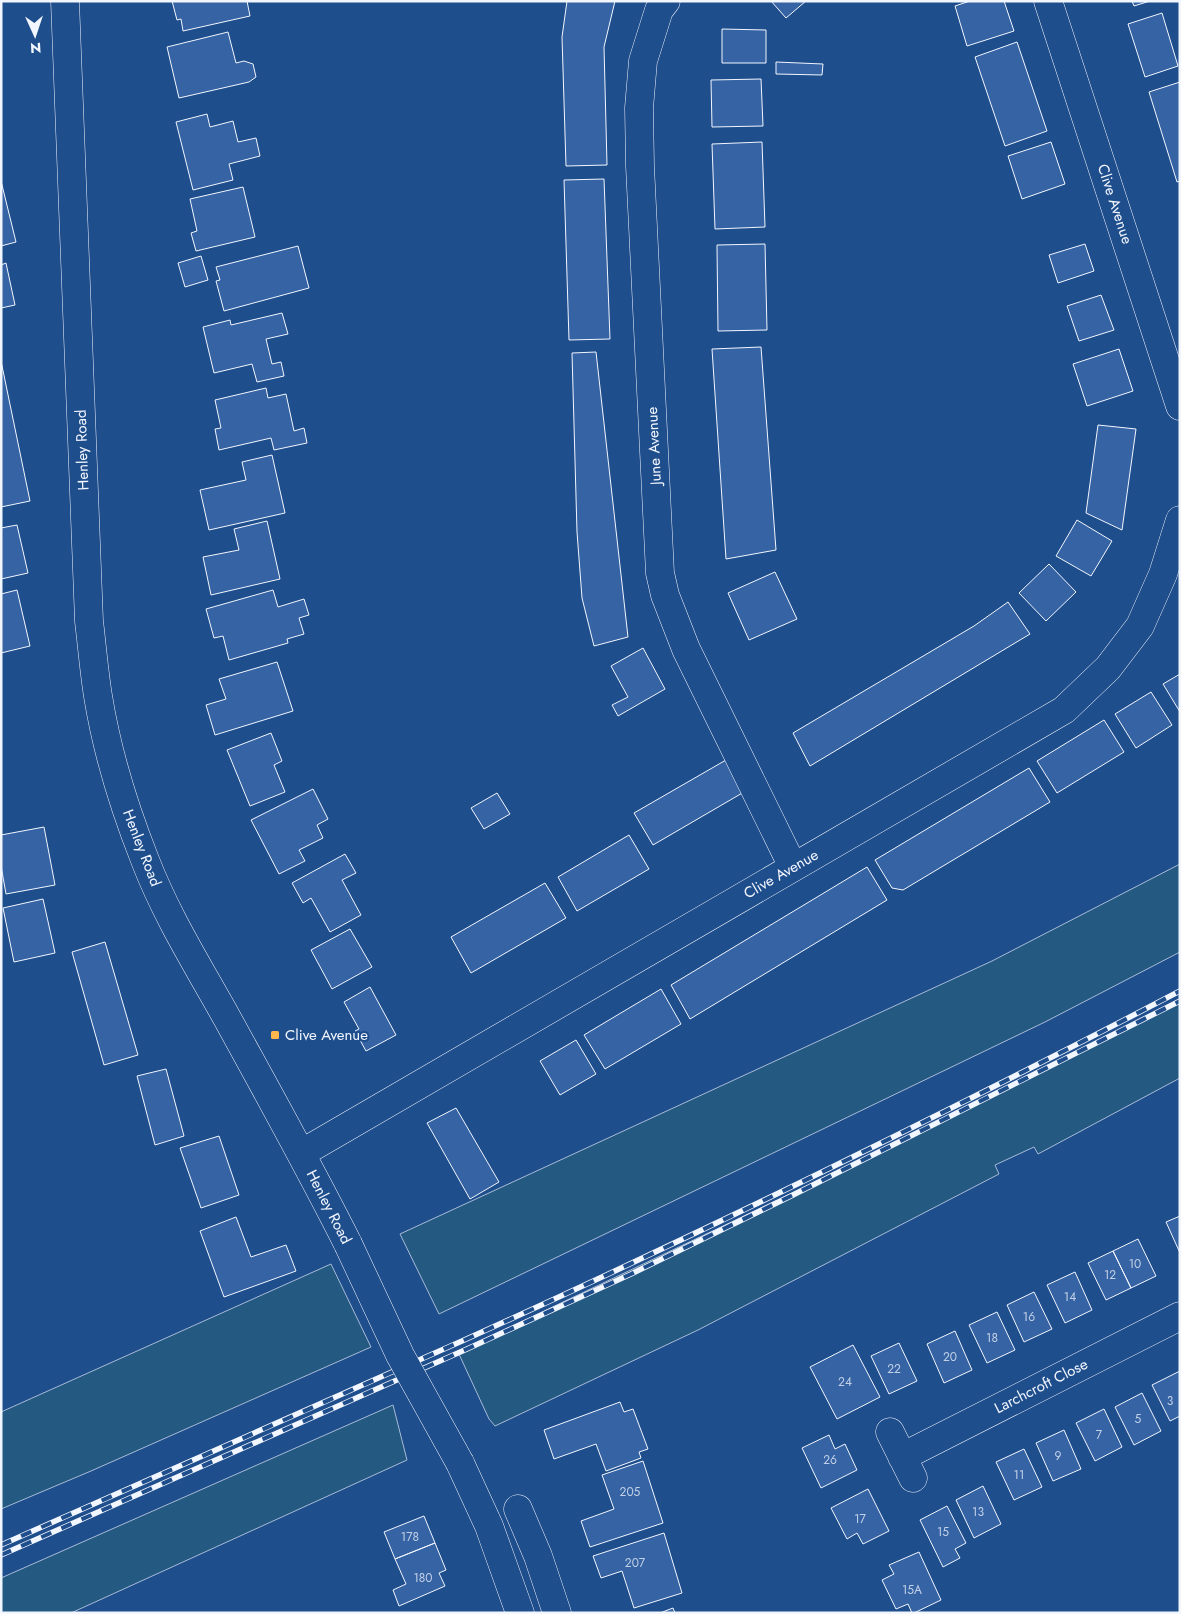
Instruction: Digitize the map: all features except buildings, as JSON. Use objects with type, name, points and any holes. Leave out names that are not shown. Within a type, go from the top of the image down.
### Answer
[{"type":"street","name":"Henley Road","points":[[65,1],[66,75],[89,621],[98,697],[116,774],[145,862],[170,917],[302,1153],[348,1244],[400,1355],[460,1462],[486,1518],[520,1613]]},
{"type":"street","name":"June Avenue","points":[[666,1],[659,10],[643,62],[639,108],[640,166],[660,573],[665,595],[686,649],[793,867]]},
{"type":"street","name":"Clive Avenue","points":[[1048,1],[1180,406]]},
{"type":"street","name":"Clive Avenue","points":[[302,1153],[1064,710],[1108,668],[1140,626],[1163,574],[1180,520]]},
{"type":"street","name":"Larchcroft Close","points":[[890,1432],[908,1467],[1180,1316]]},
{"type":"street","points":[[518,1509],[538,1556],[557,1613]]},
{"type":"street","points":[[506,1570],[538,1556]]},
{"type":"shaded area","points":[[1180,864],[1180,952],[1045,1022],[439,1314],[400,1234],[992,961]]},
{"type":"shaded area","points":[[1180,999],[1180,1078],[1038,1154],[1034,1147],[995,1165],[999,1174],[698,1330],[495,1426],[489,1419],[458,1352],[730,1223],[1001,1091]]},
{"type":"shaded area","points":[[331,1264],[371,1347],[1,1509],[1,1412]]},
{"type":"shaded area","points":[[393,1405],[407,1460],[71,1613],[1,1613],[1,1578]]},
{"type":"railway","points":[[1,1545],[462,1341],[644,1258],[913,1127],[1180,991]]},
{"type":"railway","points":[[1,1555],[467,1349],[631,1274],[1180,1001]]},
{"type":"place","name":"Clive Avenue","points":[[275,1035]]}]
